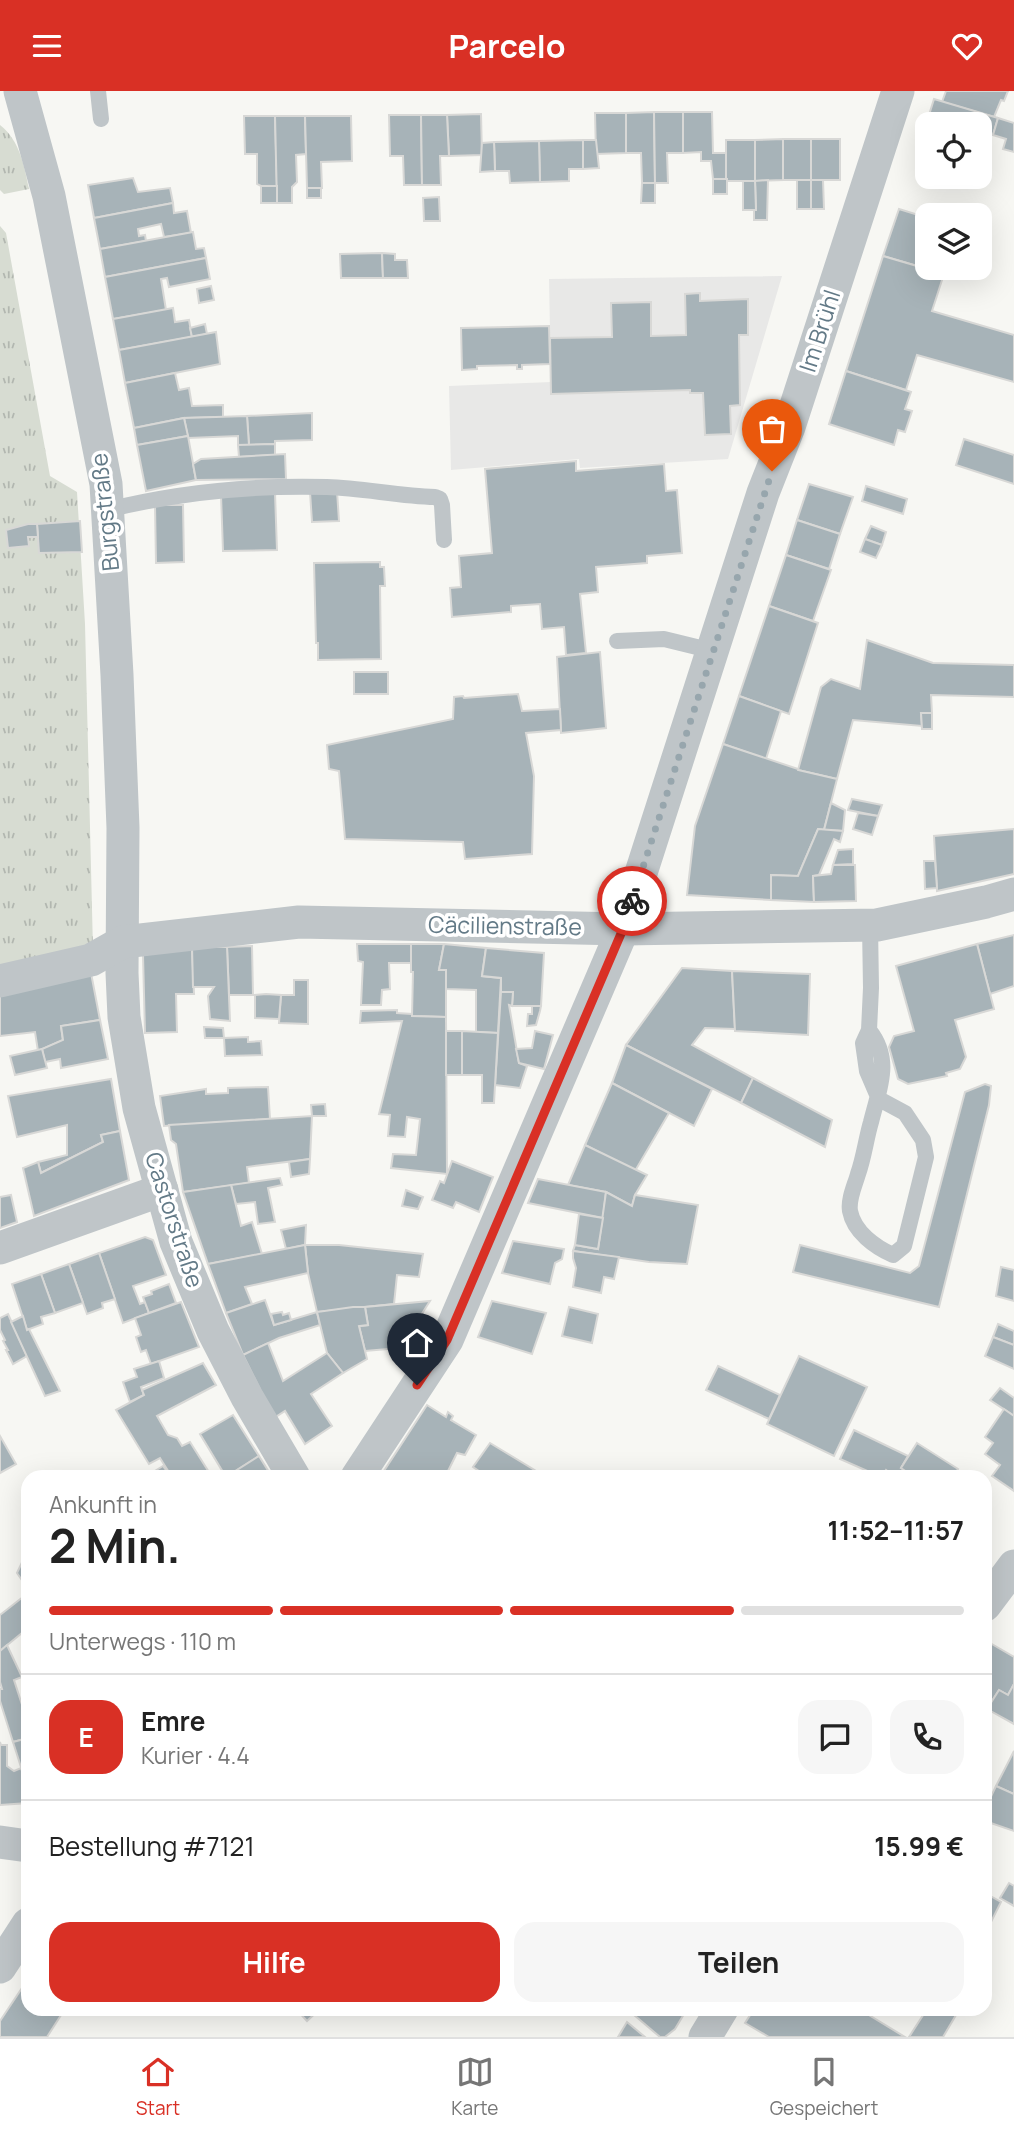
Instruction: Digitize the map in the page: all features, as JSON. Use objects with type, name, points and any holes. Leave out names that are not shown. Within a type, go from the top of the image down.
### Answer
[{"type":"street","name":"Burgstraße","points":[[0,93],[19,91],[49,196],[106,484],[123,828],[123,942]]},
{"type":"street","name":"Im Brühl","points":[[362,1470],[447,1340],[623,929],[763,493],[789,427],[898,91]]},
{"type":"street","name":"Cäcilienstraße","points":[[0,981],[91,960],[123,942],[299,922],[623,929],[870,925],[1014,894]]},
{"type":"street","name":"Castorstraße","points":[[123,942],[124,1017],[132,1072],[139,1108],[176,1242],[213,1331],[247,1397],[290,1470]]},
{"type":"street","points":[[0,1248],[162,1189]]},
{"type":"street","points":[[992,1596],[1014,1566]]},
{"type":"street","points":[[0,1842],[21,1845]]},
{"type":"street","points":[[0,1967],[21,1935]]},
{"type":"street","points":[[705,2037],[718,2016]]},
{"type":"lane","points":[[98,91],[101,119]]},
{"type":"lane","points":[[107,510],[217,490],[326,487],[358,489],[400,495],[435,496],[440,499],[442,505],[444,540]]},
{"type":"lane","points":[[617,641],[664,639],[713,650]]},
{"type":"lane","points":[[870,925],[872,988],[869,1030],[875,1038],[883,1068],[879,1099],[871,1119],[850,1209],[855,1224],[874,1245],[893,1255],[904,1246],[924,1174],[926,1157],[923,1140],[905,1113],[879,1099]]},
{"type":"shaded area","points":[[782,276],[728,459],[580,468],[579,459],[451,470],[449,386],[551,382],[549,279]]},
{"type":"green space","points":[[0,125],[17,146],[29,189],[4,194],[0,190]]},
{"type":"green space","points":[[0,226],[6,233],[50,476],[77,492],[85,624],[93,949],[0,970]]},
{"type":"building","points":[[946,91],[1008,91],[994,117],[992,112],[977,112],[942,102]]},
{"type":"building","points":[[934,99],[978,112],[930,112]]},
{"type":"building","points":[[654,112],[655,183],[642,183],[641,153],[626,153],[626,113]]},
{"type":"building","points":[[654,112],[683,112],[683,153],[667,153],[668,183],[655,183]]},
{"type":"building","points":[[683,112],[712,112],[713,153],[726,153],[727,179],[713,179],[711,161],[701,161],[701,152],[683,153]]},
{"type":"building","points":[[595,113],[626,113],[626,153],[596,154]]},
{"type":"building","points":[[481,114],[482,155],[449,156],[447,115]]},
{"type":"building","points":[[389,115],[421,115],[422,185],[404,185],[403,156],[390,156]]},
{"type":"building","points":[[421,115],[447,115],[449,156],[440,156],[441,185],[422,185]]},
{"type":"building","points":[[244,116],[275,116],[277,186],[257,184],[257,154],[245,154]]},
{"type":"building","points":[[275,116],[305,116],[306,154],[296,155],[297,182],[292,187],[292,203],[277,203]]},
{"type":"building","points":[[305,116],[351,116],[352,161],[321,162],[322,188],[307,188]]},
{"type":"building","points":[[992,116],[998,118],[992,135]]},
{"type":"building","points":[[998,118],[1014,123],[1014,152],[1003,149],[1006,139],[993,135]]},
{"type":"building","points":[[783,139],[783,180],[755,181],[755,140]]},
{"type":"building","points":[[783,139],[811,139],[811,180],[783,180]]},
{"type":"building","points":[[811,139],[840,139],[840,180],[811,180]]},
{"type":"building","points":[[583,140],[596,140],[599,168],[583,169]]},
{"type":"building","points":[[583,140],[583,169],[569,169],[569,181],[540,182],[539,141]]},
{"type":"building","points":[[726,140],[755,140],[755,181],[726,181]]},
{"type":"building","points":[[539,141],[540,182],[510,183],[509,171],[495,171],[494,142]]},
{"type":"building","points":[[494,142],[495,171],[480,172],[482,143]]},
{"type":"building","points":[[133,178],[138,192],[170,188],[173,203],[94,218],[88,185]]},
{"type":"building","points":[[713,179],[727,179],[727,194],[713,194]]},
{"type":"building","points":[[768,180],[767,220],[754,220],[755,181]]},
{"type":"building","points":[[797,180],[811,180],[811,209],[797,209]]},
{"type":"building","points":[[811,180],[823,180],[824,209],[811,209]]},
{"type":"building","points":[[743,181],[755,181],[756,210],[743,210]]},
{"type":"building","points":[[642,183],[655,183],[655,203],[641,203]]},
{"type":"building","points":[[261,186],[277,186],[277,203],[261,203]]},
{"type":"building","points":[[307,188],[321,188],[321,198],[307,198]]},
{"type":"building","points":[[439,197],[440,221],[424,221],[423,198]]},
{"type":"building","points":[[173,203],[174,213],[187,211],[191,233],[164,237],[161,224],[138,229],[139,236],[145,235],[146,241],[100,249],[94,218]]},
{"type":"building","points":[[899,209],[915,214],[915,265],[883,256]]},
{"type":"building","points":[[193,232],[196,249],[204,248],[206,258],[105,277],[100,249]]},
{"type":"building","points":[[382,253],[383,278],[341,278],[340,254]]},
{"type":"building","points":[[382,253],[395,254],[395,260],[407,260],[408,278],[383,278]]},
{"type":"building","points":[[883,256],[915,265],[915,280],[942,280],[932,311],[1014,335],[1014,382],[917,355],[906,390],[846,371]]},
{"type":"building","points":[[206,258],[210,279],[169,287],[167,278],[161,279],[166,310],[113,319],[105,277]]},
{"type":"building","points":[[211,286],[214,300],[199,303],[197,289]]},
{"type":"building","points":[[700,293],[700,301],[748,299],[748,335],[739,335],[740,405],[730,406],[731,434],[705,435],[703,393],[690,393],[690,390],[551,394],[550,338],[612,337],[611,303],[651,302],[651,336],[686,335],[685,294]]},
{"type":"building","points":[[173,308],[175,322],[189,320],[192,337],[119,350],[113,319]]},
{"type":"building","points":[[205,324],[207,334],[192,337],[190,328]]},
{"type":"building","points":[[549,326],[550,364],[522,365],[522,369],[517,369],[517,365],[477,366],[477,369],[462,370],[461,328]]},
{"type":"building","points":[[216,332],[220,364],[125,383],[119,350]]},
{"type":"building","points":[[846,371],[911,392],[905,409],[912,411],[905,432],[898,430],[894,445],[829,424]]},
{"type":"building","points":[[175,373],[179,390],[189,388],[192,406],[223,405],[223,417],[184,418],[134,428],[125,383]]},
{"type":"building","points":[[312,413],[312,440],[249,445],[247,416]]},
{"type":"building","points":[[247,416],[249,445],[238,445],[238,436],[188,438],[184,418]]},
{"type":"building","points":[[184,418],[188,436],[137,445],[134,428]]},
{"type":"building","points":[[188,436],[196,480],[146,491],[137,445]]},
{"type":"building","points":[[964,439],[1014,455],[1014,484],[956,465]]},
{"type":"building","points":[[275,444],[275,455],[239,457],[238,445]]},
{"type":"building","points":[[285,454],[286,479],[196,480],[193,464],[201,459]]},
{"type":"building","points":[[576,461],[576,471],[664,464],[666,491],[677,490],[682,553],[647,556],[647,563],[596,567],[598,592],[580,594],[586,653],[566,655],[564,627],[542,629],[540,604],[511,606],[511,612],[452,617],[450,588],[461,587],[459,556],[492,553],[485,469]]},
{"type":"building","points":[[809,484],[853,497],[840,534],[797,520]]},
{"type":"building","points":[[866,486],[907,499],[903,514],[862,501]]},
{"type":"building","points":[[337,491],[339,521],[312,522],[310,492]]},
{"type":"building","points":[[275,493],[277,550],[223,551],[221,495]]},
{"type":"building","points":[[155,505],[183,505],[184,562],[156,563]]},
{"type":"building","points":[[797,520],[840,534],[829,569],[786,555]]},
{"type":"building","points":[[80,521],[82,552],[39,553],[37,524]]},
{"type":"building","points":[[37,524],[38,537],[28,537],[29,546],[8,548],[6,530]]},
{"type":"building","points":[[871,526],[886,532],[882,545],[865,539]]},
{"type":"building","points":[[865,539],[882,545],[876,558],[860,552]]},
{"type":"building","points":[[786,555],[831,570],[813,621],[769,606]]},
{"type":"building","points":[[380,562],[380,567],[384,567],[385,586],[380,586],[381,659],[318,660],[314,563]]},
{"type":"building","points":[[769,606],[818,623],[789,714],[739,696]]},
{"type":"building","points":[[867,640],[933,663],[1014,665],[1014,697],[931,695],[932,713],[921,713],[922,726],[853,720],[837,779],[798,770],[821,687],[831,679],[860,689]]},
{"type":"building","points":[[600,652],[606,728],[561,733],[557,657]]},
{"type":"building","points":[[354,672],[388,672],[388,694],[354,694]]},
{"type":"building","points":[[518,694],[522,711],[560,709],[561,730],[526,733],[534,776],[532,854],[465,859],[463,842],[345,839],[339,771],[329,769],[327,745],[453,719],[454,697]]},
{"type":"building","points":[[739,696],[781,711],[766,759],[723,744]]},
{"type":"building","points":[[921,713],[932,713],[932,729],[922,729]]},
{"type":"building","points":[[723,744],[798,770],[837,779],[824,830],[818,829],[798,876],[771,875],[771,900],[687,895],[695,826]]},
{"type":"building","points":[[852,799],[882,805],[878,816],[848,810]]},
{"type":"building","points":[[831,803],[845,810],[843,831],[824,830]]},
{"type":"building","points":[[858,813],[878,816],[872,835],[853,829]]},
{"type":"building","points":[[818,829],[843,831],[840,842],[834,839],[819,875],[813,876],[814,902],[771,900],[771,875],[798,876]]},
{"type":"building","points":[[1014,829],[1014,874],[937,891],[934,836]]},
{"type":"building","points":[[853,849],[853,864],[833,865],[838,850]]},
{"type":"building","points":[[924,861],[935,861],[937,888],[925,889]]},
{"type":"building","points":[[833,865],[855,865],[856,901],[814,902],[813,876],[831,874]]},
{"type":"building","points":[[1014,935],[1014,986],[990,994],[977,944]]},
{"type":"building","points":[[357,944],[411,944],[411,963],[389,963],[390,989],[382,990],[381,1005],[361,1005],[363,962],[358,961]]},
{"type":"building","points":[[411,944],[444,944],[439,970],[446,970],[446,1017],[412,1016]]},
{"type":"building","points":[[444,944],[486,948],[482,976],[501,978],[498,1033],[476,1032],[476,990],[446,989],[446,970],[439,970]]},
{"type":"building","points":[[977,944],[994,1009],[955,1020],[966,1057],[960,1069],[946,1073],[947,1076],[908,1084],[898,1079],[889,1047],[894,1036],[914,1031],[896,966]]},
{"type":"building","points":[[252,946],[253,995],[229,995],[227,947]]},
{"type":"building","points":[[192,947],[194,994],[176,994],[177,1032],[145,1033],[143,955]]},
{"type":"building","points":[[192,947],[227,947],[230,1021],[210,1019],[208,996],[214,987],[193,987]]},
{"type":"building","points":[[486,948],[544,953],[541,1006],[512,1006],[513,992],[501,992],[501,978],[482,976]]},
{"type":"building","points":[[682,968],[732,971],[735,1029],[705,1028],[692,1045],[753,1078],[741,1103],[626,1045]]},
{"type":"building","points":[[732,971],[810,974],[808,1035],[735,1031]]},
{"type":"building","points":[[91,973],[100,1020],[61,1026],[63,1040],[38,1051],[35,1032],[0,1036],[0,990]]},
{"type":"building","points":[[294,980],[308,980],[308,1024],[279,1023],[281,995],[294,995]]},
{"type":"building","points":[[501,992],[513,992],[512,1006],[509,1005],[519,1063],[527,1066],[520,1088],[495,1085]]},
{"type":"building","points":[[255,995],[281,995],[279,1019],[255,1018]]},
{"type":"building","points":[[532,1006],[541,1006],[536,1025],[527,1026],[528,1014],[532,1014]]},
{"type":"building","points":[[397,1010],[397,1013],[412,1016],[446,1017],[447,1174],[391,1168],[393,1154],[416,1155],[420,1119],[407,1117],[405,1137],[388,1136],[390,1115],[379,1114],[402,1021],[360,1023],[361,1011]]},
{"type":"building","points":[[100,1020],[108,1059],[61,1068],[60,1059],[45,1062],[42,1049],[63,1040],[61,1026]]},
{"type":"building","points":[[204,1027],[223,1028],[224,1038],[205,1038]]},
{"type":"building","points":[[446,1031],[462,1031],[462,1075],[446,1075]]},
{"type":"building","points":[[462,1031],[498,1033],[494,1103],[482,1103],[482,1075],[462,1075]]},
{"type":"building","points":[[535,1031],[553,1035],[544,1069],[519,1063],[516,1049],[532,1048]]},
{"type":"building","points":[[248,1037],[248,1042],[261,1041],[262,1055],[225,1056],[224,1038]]},
{"type":"building","points":[[626,1045],[712,1089],[694,1126],[612,1083]]},
{"type":"building","points":[[42,1049],[47,1068],[15,1075],[10,1056]]},
{"type":"building","points":[[753,1078],[832,1120],[825,1147],[741,1103]]},
{"type":"building","points":[[111,1079],[120,1131],[101,1135],[103,1142],[41,1173],[38,1162],[67,1155],[67,1125],[17,1137],[8,1096]]},
{"type":"building","points":[[612,1083],[669,1113],[635,1171],[585,1145]]},
{"type":"building","points":[[985,1084],[991,1086],[989,1105],[939,1307],[793,1272],[800,1245],[910,1273],[919,1266],[965,1092]]},
{"type":"building","points":[[268,1087],[270,1119],[164,1126],[160,1096],[206,1089],[206,1094],[228,1093],[228,1088]]},
{"type":"building","points":[[325,1104],[326,1116],[312,1116],[311,1105]]},
{"type":"building","points":[[312,1116],[310,1159],[247,1167],[249,1183],[183,1192],[176,1144],[171,1140],[169,1125]]},
{"type":"building","points":[[120,1131],[129,1180],[34,1216],[23,1168],[38,1162],[41,1173],[103,1142],[101,1135]]},
{"type":"building","points":[[585,1145],[647,1175],[632,1206],[606,1192],[568,1185]]},
{"type":"building","points":[[310,1159],[309,1174],[291,1177],[289,1162]]},
{"type":"building","points":[[452,1161],[493,1177],[479,1212],[456,1202],[453,1208],[432,1200],[440,1181],[444,1183]]},
{"type":"building","points":[[280,1178],[282,1185],[268,1188],[275,1222],[258,1224],[255,1202],[236,1204],[231,1185]]},
{"type":"building","points":[[538,1179],[606,1192],[603,1218],[528,1203]]},
{"type":"building","points":[[231,1185],[241,1226],[252,1222],[262,1254],[208,1264],[183,1192]]},
{"type":"building","points":[[406,1190],[423,1197],[418,1209],[402,1206]]},
{"type":"building","points":[[606,1192],[632,1206],[635,1195],[698,1205],[687,1264],[649,1262],[573,1251],[575,1245],[598,1249]]},
{"type":"building","points":[[11,1195],[17,1222],[0,1228],[0,1197]]},
{"type":"building","points":[[579,1214],[603,1218],[598,1249],[575,1245]]},
{"type":"building","points":[[306,1225],[305,1245],[286,1249],[281,1230]]},
{"type":"building","points":[[145,1237],[153,1240],[166,1275],[133,1286],[140,1304],[145,1302],[149,1313],[123,1323],[99,1253]]},
{"type":"building","points":[[513,1241],[564,1249],[562,1259],[555,1263],[550,1284],[502,1273]]},
{"type":"building","points":[[305,1245],[339,1245],[423,1254],[419,1277],[397,1275],[394,1304],[317,1312]]},
{"type":"building","points":[[305,1245],[308,1273],[245,1287],[252,1304],[226,1313],[208,1264]]},
{"type":"building","points":[[573,1251],[619,1257],[614,1279],[604,1277],[601,1293],[573,1287],[576,1268]]},
{"type":"building","points":[[99,1253],[115,1299],[102,1303],[103,1308],[87,1314],[69,1264]]},
{"type":"building","points":[[69,1264],[83,1303],[55,1313],[41,1274]]},
{"type":"building","points":[[1001,1267],[1014,1270],[1014,1301],[996,1296]]},
{"type":"building","points":[[41,1274],[55,1313],[41,1317],[43,1324],[27,1330],[12,1284]]},
{"type":"building","points":[[169,1284],[176,1303],[149,1313],[143,1297]]},
{"type":"building","points":[[265,1300],[274,1325],[317,1312],[320,1325],[279,1338],[243,1355],[226,1313]]},
{"type":"building","points":[[430,1301],[400,1348],[365,1351],[359,1326],[368,1325],[365,1307]]},
{"type":"building","points":[[492,1301],[546,1313],[532,1354],[478,1337]]},
{"type":"building","points":[[181,1302],[199,1347],[151,1364],[146,1350],[141,1352],[136,1337],[141,1335],[135,1318]]},
{"type":"building","points":[[365,1307],[368,1325],[359,1326],[367,1359],[343,1373],[327,1353],[317,1312]]},
{"type":"building","points":[[569,1307],[598,1314],[592,1343],[562,1336]]},
{"type":"building","points":[[282,1312],[283,1315],[289,1313],[291,1320],[274,1325],[271,1314]]},
{"type":"building","points":[[8,1314],[27,1356],[13,1364],[0,1330],[0,1318]]},
{"type":"building","points":[[23,1316],[27,1330],[29,1329],[60,1391],[45,1396],[11,1322]]},
{"type":"building","points":[[998,1324],[1014,1331],[1014,1345],[993,1337]]},
{"type":"building","points":[[993,1337],[1014,1345],[1014,1369],[985,1356]]},
{"type":"building","points":[[268,1343],[283,1381],[327,1353],[343,1373],[311,1394],[332,1426],[305,1444],[285,1411],[274,1418],[243,1355]]},
{"type":"building","points":[[799,1356],[867,1387],[834,1456],[767,1424]]},
{"type":"building","points":[[159,1361],[164,1378],[141,1387],[144,1395],[130,1402],[123,1382],[137,1377],[134,1369]]},
{"type":"building","points":[[203,1363],[216,1385],[157,1416],[168,1435],[177,1438],[182,1446],[190,1442],[208,1470],[168,1470],[160,1458],[149,1464],[116,1410],[144,1395],[142,1390]]},
{"type":"building","points":[[718,1366],[780,1395],[769,1419],[706,1390]]},
{"type":"building","points":[[1000,1388],[1014,1398],[1014,1416],[990,1400]]},
{"type":"building","points":[[427,1405],[446,1417],[448,1412],[453,1416],[451,1420],[476,1435],[465,1455],[457,1453],[448,1470],[385,1470]]},
{"type":"building","points":[[1004,1409],[1014,1416],[1014,1491],[992,1476],[1000,1465],[985,1454],[993,1443],[985,1437]]},
{"type":"building","points":[[233,1415],[259,1456],[237,1470],[222,1470],[200,1434]]},
{"type":"building","points":[[854,1430],[908,1456],[901,1468],[904,1470],[865,1470],[840,1459]]},
{"type":"building","points":[[0,1436],[16,1464],[0,1473]]},
{"type":"building","points":[[490,1443],[534,1470],[478,1470],[473,1467]]},
{"type":"building","points":[[917,1443],[958,1469],[904,1470],[901,1468]]},
{"type":"building","points":[[259,1456],[268,1470],[237,1470]]},
{"type":"building","points":[[21,1598],[21,1634],[0,1651],[0,1615]]},
{"type":"building","points":[[992,1644],[1014,1657],[1014,1684],[1008,1695],[999,1690],[992,1701]]},
{"type":"building","points":[[7,1645],[21,1675],[14,1680],[21,1702],[21,1740],[13,1742],[0,1701],[0,1651]]},
{"type":"building","points":[[1014,1684],[1014,1724],[992,1712],[992,1701],[999,1690],[1008,1695]]},
{"type":"building","points":[[21,1740],[21,1767],[13,1742]]},
{"type":"building","points":[[0,1742],[1,1745],[7,1745],[7,1766],[14,1771],[21,1768],[21,1804],[0,1805]]},
{"type":"building","points":[[1014,1751],[1014,1794],[996,1786]]},
{"type":"building","points":[[996,1786],[1014,1794],[1014,1831],[992,1823],[992,1794]]},
{"type":"building","points":[[1009,1883],[1014,1886],[1014,1906],[1000,1898]]},
{"type":"building","points":[[992,1897],[1001,1902],[992,1920]]},
{"type":"building","points":[[21,1990],[21,2016],[60,2016],[47,2037],[0,2037],[0,2021]]},
{"type":"building","points":[[635,2016],[683,2016],[675,2029],[665,2037],[660,2037]]},
{"type":"building","points":[[750,2016],[870,2016],[905,2037],[769,2037],[745,2023]]},
{"type":"building","points":[[922,2016],[955,2016],[943,2037],[909,2037]]},
{"type":"building","points":[[627,2022],[645,2037],[618,2037]]},
{"type":"way so far","points":[[632,901],[772,471]]},
{"type":"route","points":[[417,1385],[447,1340],[623,929],[632,901]]}]
